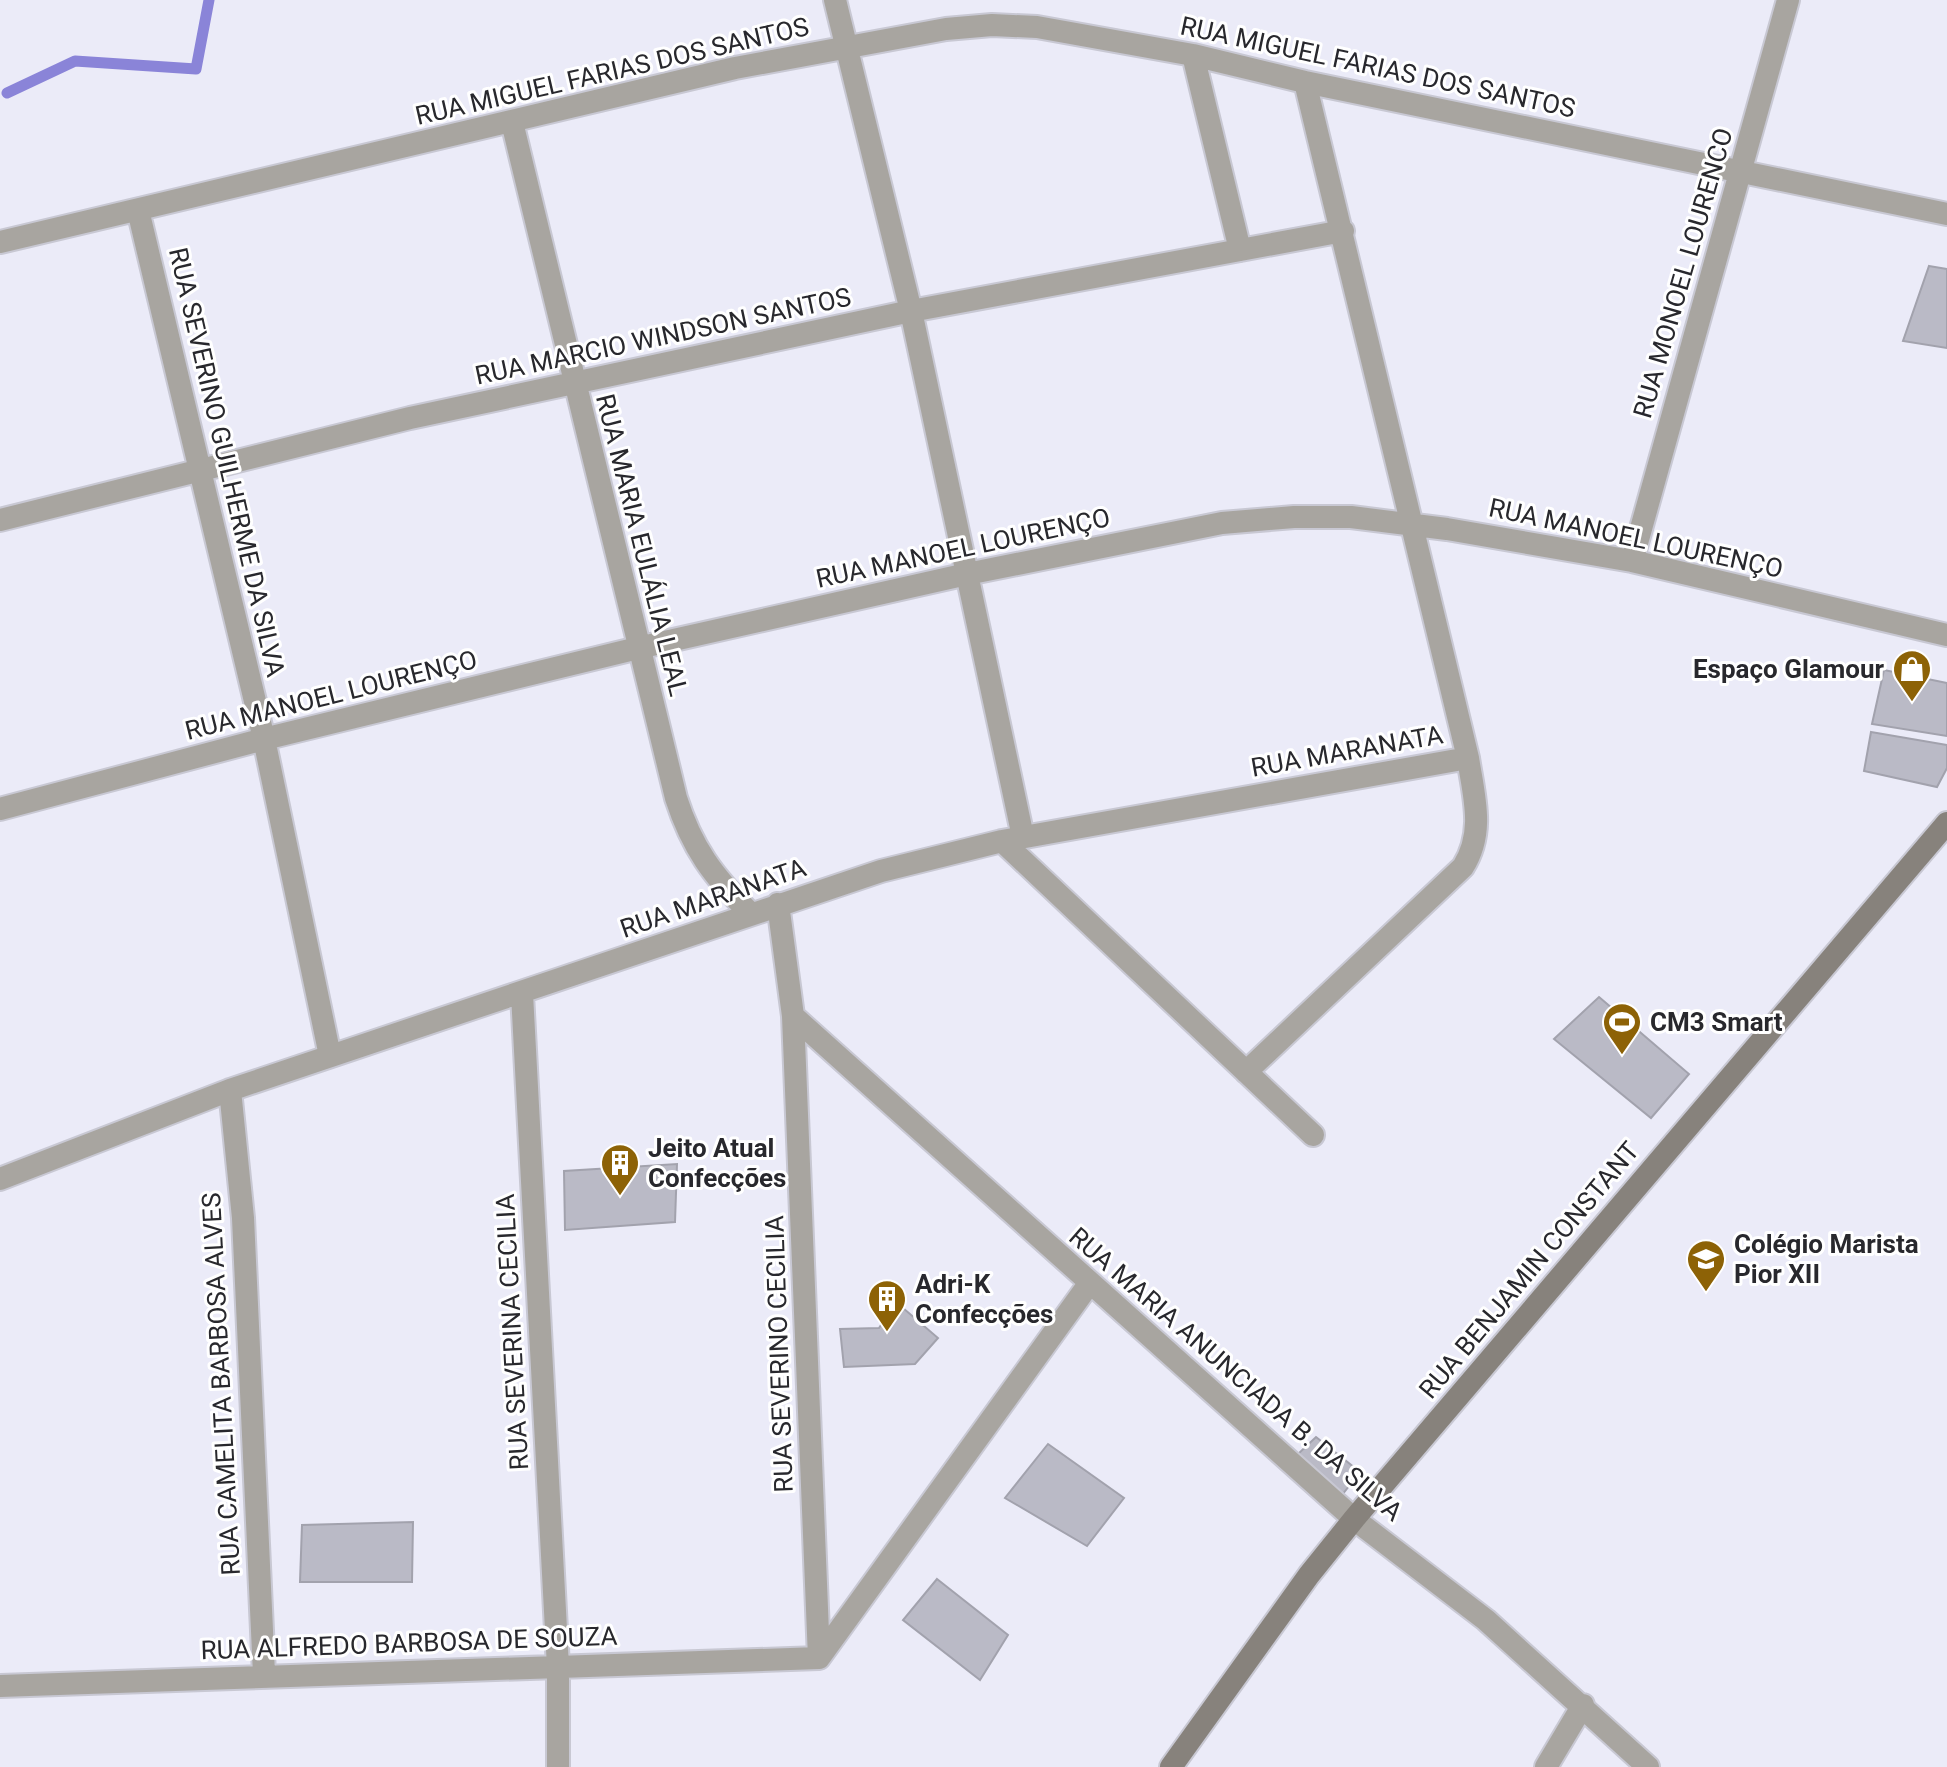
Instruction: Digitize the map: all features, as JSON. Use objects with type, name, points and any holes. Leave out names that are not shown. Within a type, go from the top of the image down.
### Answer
[{"type":"main road","name":"RUA BENJAMIN CONSTANT","points":[[1171,1767],[1309,1575],[1354,1519],[1947,823]]},
{"type":"street","points":[[835,0],[911,311],[967,574],[1013,839],[1313,1135]]},
{"type":"street","name":"RUA MONOEL LOURENCO","points":[[1632,561],[1788,0]]},
{"type":"street","name":"RUA MIGUEL FARIAS DOS SANTOS","points":[[0,242],[735,68],[946,29],[992,25],[1037,27],[1193,55],[1305,82],[1947,214]]},
{"type":"street","points":[[1193,55],[1240,250]]},
{"type":"street","points":[[1246,1072],[1463,867],[1475,848],[1478,830],[1468,758],[1305,82]]},
{"type":"street","name":"RUA MARIA EULÁLIA LEAL","points":[[512,122],[638,648],[689,838],[724,888],[750,913]]},
{"type":"street","name":"RUA SEVERINO GUILHERME DA SILVA","points":[[138,210],[264,739],[330,1056]]},
{"type":"street","name":"RUA MARCIO WINDSON SANTOS","points":[[0,520],[410,418],[911,311],[1343,231]]},
{"type":"street","name":"RUA MANOEL LOURENÇO","points":[[0,809],[264,739],[638,648],[967,574],[1222,523],[1294,517],[1351,517],[1413,524],[1632,561],[1947,635]]},
{"type":"street","name":"RUA MARANATA","points":[[0,1179],[230,1090],[894,867],[1013,839],[1468,758]]},
{"type":"street","name":"RUA SEVERINO CECILIA","points":[[778,904],[793,1016],[819,1658]]},
{"type":"street","name":"RUA SEVERINA CECILIA","points":[[522,994],[558,1667],[558,1767]]},
{"type":"street","name":"RUA MARIA ANUNCIADA B. DA SILVA","points":[[793,1016],[1354,1519],[1486,1620],[1648,1767]]},
{"type":"street","name":"RUA CAMELITA BARBOSA ALVES","points":[[230,1090],[243,1218],[264,1674]]},
{"type":"street","points":[[819,1658],[1089,1284]]},
{"type":"street","name":"RUA ALFREDO BARBOSA DE SOUZA","points":[[0,1686],[264,1674],[819,1658]]},
{"type":"street","points":[[1546,1767],[1583,1705]]},
{"type":"building","points":[[1929,266],[1947,269],[1947,348],[1903,341]]},
{"type":"building","name":"Espaço Glamour","points":[[1884,670],[1947,683],[1947,736],[1872,724]]},
{"type":"building","points":[[1871,732],[1947,745],[1947,768],[1937,787],[1864,771]]},
{"type":"building","name":"CM3 Smart","points":[[1599,997],[1689,1074],[1651,1118],[1554,1039]]},
{"type":"building","name":"Jeito Atual Confecções","points":[[677,1164],[675,1222],[565,1230],[564,1171]]},
{"type":"building","name":"Adri-K Confecções","points":[[896,1302],[938,1338],[915,1364],[844,1367],[840,1329],[879,1328]]},
{"type":"building","points":[[1316,1437],[1360,1472],[1342,1495],[1297,1455]]},
{"type":"building","points":[[1048,1444],[1124,1498],[1087,1546],[1005,1498]]},
{"type":"building","points":[[413,1522],[412,1582],[300,1582],[302,1525]]},
{"type":"building","points":[[937,1579],[1008,1635],[980,1680],[903,1620]]},
{"type":"waterway","points":[[7,93],[75,61],[196,69],[209,0]]},
{"type":"place","name":"Espaço Glamour","points":[[1912,703]]},
{"type":"place","name":"CM3 Smart","points":[[1622,1056]]},
{"type":"place","name":"Jeito Atual Confecções","points":[[620,1197]]},
{"type":"place","name":"Colégio Marista Pior XII","points":[[1706,1293]]},
{"type":"place","name":"Adri-K Confecções","points":[[887,1333]]}]
